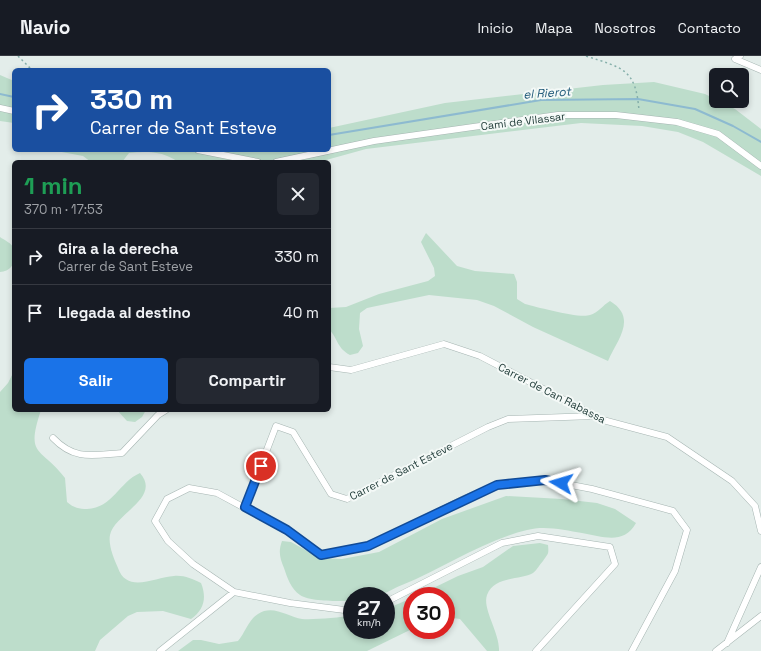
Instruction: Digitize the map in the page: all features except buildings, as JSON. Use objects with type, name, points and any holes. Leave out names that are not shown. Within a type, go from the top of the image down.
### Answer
[{"type":"street","points":[[740,56],[735,59],[761,70]]},
{"type":"street","points":[[0,108],[12,111]]},
{"type":"street","name":"Camí de Vilassar","points":[[331,150],[374,141],[558,116],[616,115],[677,122],[718,134],[761,166]]},
{"type":"street","points":[[208,152],[248,160]]},
{"type":"street","name":"Camí de Vilassar","points":[[285,160],[323,152]]},
{"type":"street","name":"Carrer de Can Rabassa","points":[[331,367],[351,370],[444,344],[480,356],[603,420],[667,437],[732,481],[755,506],[761,531]]},
{"type":"street","points":[[53,438],[64,449],[87,456],[122,453],[158,415],[163,412]]},
{"type":"street","name":"Carrer de Sant Esteve","points":[[245,507],[276,426],[293,432],[331,494],[347,499],[488,427],[508,419],[595,416]]},
{"type":"street","points":[[343,610],[290,604],[234,592],[193,564],[173,546],[155,521],[167,499],[189,488],[217,493],[287,530],[321,555],[368,546],[497,485],[545,480],[592,489],[672,511],[687,530],[675,572],[632,651]]},
{"type":"street","points":[[395,597],[502,543],[538,536],[610,547],[615,564],[536,651]]},
{"type":"street","points":[[727,643],[761,567]]},
{"type":"street","points":[[160,651],[234,592]]},
{"type":"street","points":[[716,651],[761,616]]},
{"type":"path","points":[[18,56],[30,68]]},
{"type":"path","points":[[586,56],[624,69],[637,90],[639,112]]},
{"type":"green space","points":[[0,75],[12,80],[12,123],[0,121]]},
{"type":"green space","points":[[654,82],[705,94],[709,96],[709,108],[733,108],[761,129],[761,176],[703,142],[678,132],[642,126],[581,123],[366,149],[326,160],[175,160],[161,154],[142,152],[331,152],[331,128],[445,103],[603,85]]},
{"type":"green space","points":[[62,152],[142,152],[129,153],[124,160],[88,160],[83,156]]},
{"type":"green space","points":[[426,233],[457,266],[475,271],[514,274],[517,282],[517,299],[525,304],[558,312],[585,316],[596,313],[610,301],[623,315],[624,322],[623,330],[608,361],[533,327],[494,306],[477,300],[429,295],[367,308],[360,313],[359,329],[363,346],[358,353],[350,355],[342,349],[331,332],[331,308],[346,307],[379,294],[428,281],[435,276],[434,268],[421,242]]},
{"type":"green space","points":[[0,237],[12,246],[12,266],[8,270],[0,272]]},
{"type":"green space","points":[[12,375],[12,412],[40,412],[36,425],[35,444],[38,450],[65,478],[67,502],[72,506],[87,509],[96,508],[110,500],[127,482],[140,473],[145,482],[145,490],[135,506],[113,527],[110,539],[113,556],[122,576],[128,580],[142,582],[181,576],[201,583],[204,594],[203,603],[199,612],[191,619],[163,611],[137,612],[128,616],[100,640],[95,651],[0,651],[0,392],[8,383]]},
{"type":"green space","points":[[119,412],[145,412],[142,417],[135,422],[127,421]]},
{"type":"green space","points":[[506,496],[562,499],[597,503],[615,509],[636,523],[625,535],[612,538],[554,528],[527,530],[494,541],[395,588],[343,587],[343,601],[317,600],[300,595],[294,590],[290,583],[281,561],[280,552],[282,541],[291,542],[320,558],[342,559],[379,552],[442,519]]},
{"type":"green space","points":[[540,543],[548,545],[548,552],[533,573],[501,582],[490,589],[486,601],[499,644],[499,651],[487,651],[460,619],[455,618],[455,587],[435,587],[458,576],[483,567],[513,546]]},
{"type":"green space","points":[[403,602],[403,633],[395,637],[395,605]]},
{"type":"green space","points":[[269,610],[280,612],[302,619],[343,617],[343,639],[392,639],[367,651],[178,651],[193,640],[201,640],[219,644],[238,641],[255,616],[264,611]]},
{"type":"waterway","name":"el Rierot","points":[[0,94],[12,97]]},
{"type":"waterway","name":"el Rierot","points":[[331,135],[541,100],[638,99],[695,109],[733,126],[761,142]]},
{"type":"route","points":[[261,466],[245,507],[287,530],[321,555],[368,546],[466,498],[497,485],[545,480],[561,483]]}]
